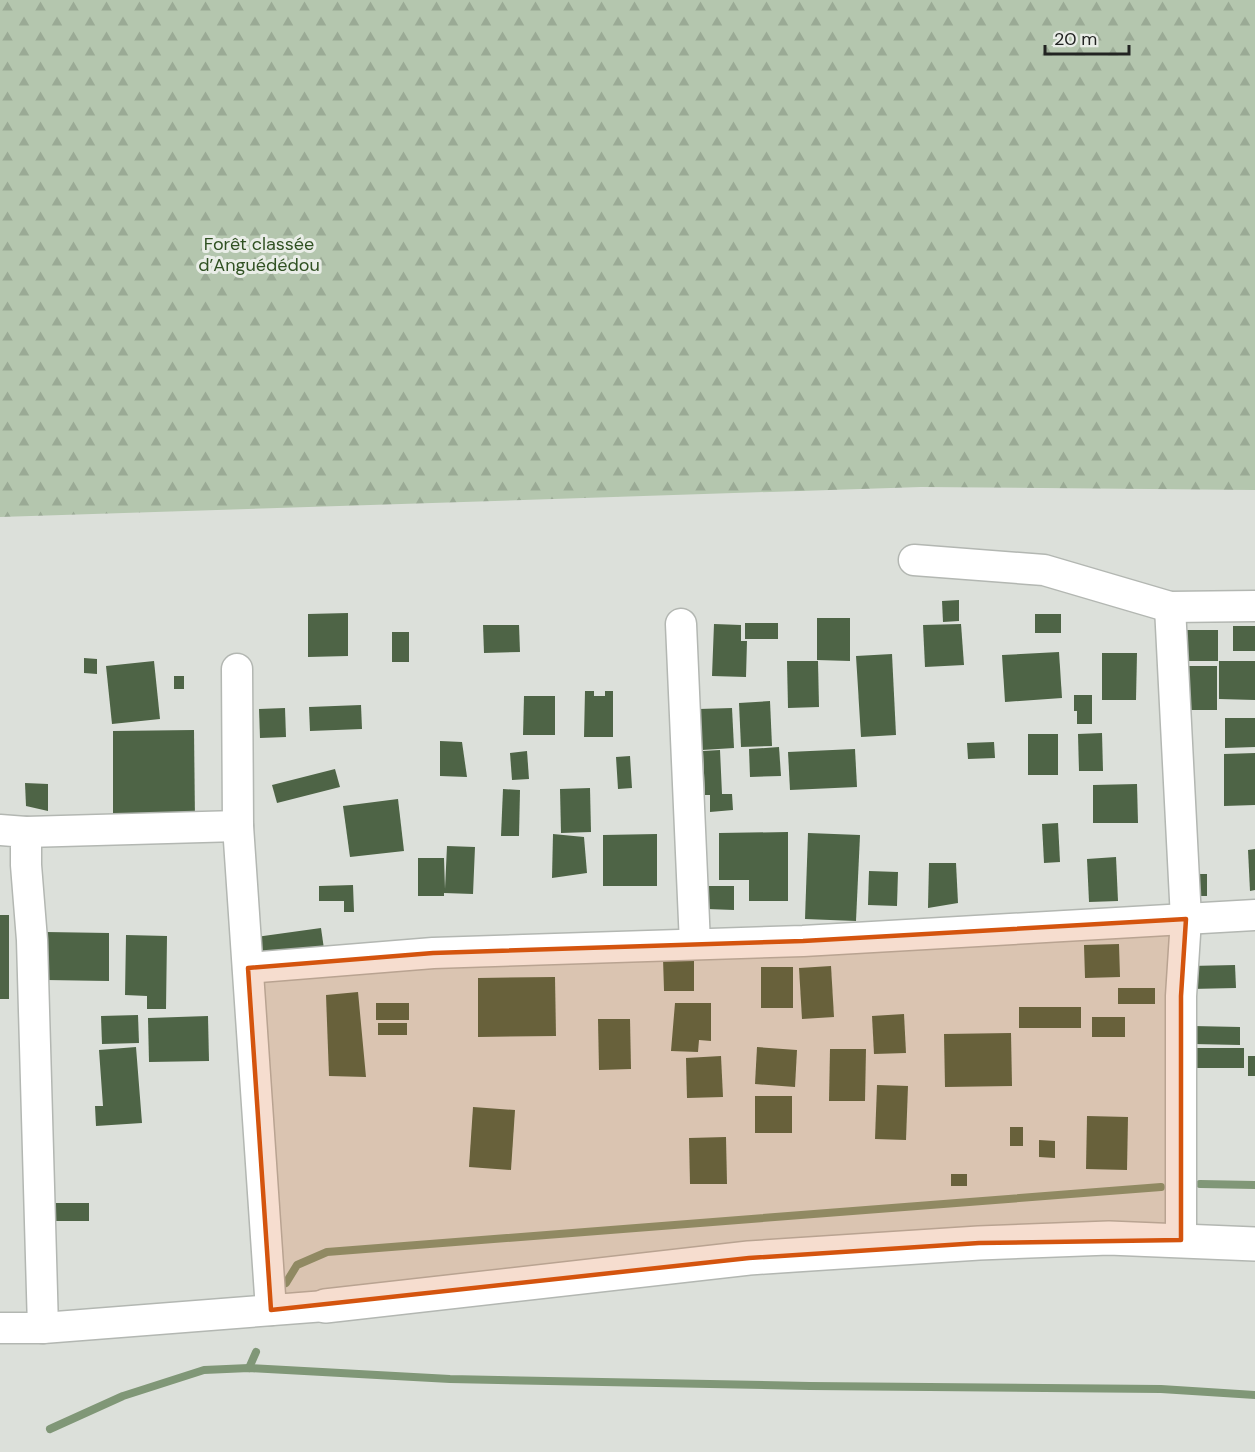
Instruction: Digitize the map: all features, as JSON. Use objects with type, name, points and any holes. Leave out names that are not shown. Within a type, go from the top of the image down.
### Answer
[{"type":"street","points":[[914,560],[1044,570],[1170,607],[1255,606]]},
{"type":"street","points":[[1170,607],[1186,919],[1181,996],[1181,1240]]},
{"type":"street","points":[[681,624],[695,944]]},
{"type":"street","points":[[237,669],[238,826],[271,1310]]},
{"type":"street","points":[[43,1328],[32,940],[26,866],[13,831],[238,826]]},
{"type":"street","points":[[248,968],[434,953],[803,941],[1255,915]]},
{"type":"street","points":[[0,1328],[43,1328],[325,1306],[749,1258],[979,1243],[1109,1238],[1255,1244]]},
{"type":"highlighted area","points":[[1186,919],[1181,996],[1181,1240],[979,1243],[749,1258],[271,1310],[248,968],[433,953],[803,941]]},
{"type":"green space","name":"Forêt classée d’Anguédédou","points":[[0,0],[1255,0],[1255,490],[921,487],[0,517]]},
{"type":"building","points":[[959,600],[959,621],[943,622],[942,601]]},
{"type":"building","points":[[348,613],[348,656],[308,657],[308,614]]},
{"type":"building","points":[[1035,614],[1061,614],[1061,633],[1035,633]]},
{"type":"building","points":[[817,618],[850,618],[850,661],[817,660]]},
{"type":"building","points":[[745,623],[778,623],[778,639],[745,639]]},
{"type":"building","points":[[714,624],[741,625],[741,641],[747,641],[746,677],[712,676]]},
{"type":"building","points":[[961,624],[964,665],[925,667],[923,625]]},
{"type":"building","points":[[483,625],[519,625],[520,652],[484,653]]},
{"type":"building","points":[[1233,626],[1255,626],[1255,651],[1233,651]]},
{"type":"building","points":[[1177,630],[1218,630],[1218,661],[1177,661]]},
{"type":"building","points":[[392,632],[409,632],[409,662],[392,662]]},
{"type":"building","points":[[1059,652],[1062,698],[1005,702],[1002,655]]},
{"type":"building","points":[[1102,653],[1137,653],[1136,700],[1102,700]]},
{"type":"building","points":[[892,654],[896,735],[861,737],[856,656]]},
{"type":"building","points":[[84,658],[97,659],[97,674],[84,673]]},
{"type":"building","points":[[154,661],[160,719],[112,724],[106,666]]},
{"type":"building","points":[[787,661],[818,661],[819,707],[788,708]]},
{"type":"building","points":[[1219,661],[1255,661],[1255,700],[1219,699]]},
{"type":"building","points":[[1178,666],[1217,666],[1217,710],[1177,710]]},
{"type":"building","points":[[174,676],[184,676],[184,689],[174,689]]},
{"type":"building","points":[[585,691],[594,691],[594,696],[605,696],[605,691],[613,691],[613,737],[584,737]]},
{"type":"building","points":[[1074,695],[1092,695],[1092,724],[1077,724]]},
{"type":"building","points":[[524,696],[555,696],[555,735],[523,735]]},
{"type":"building","points":[[770,701],[772,746],[741,747],[739,703]]},
{"type":"building","points":[[361,705],[362,729],[310,731],[309,707]]},
{"type":"building","points":[[285,708],[286,737],[260,738],[259,709]]},
{"type":"building","points":[[732,708],[734,748],[702,750],[699,709]]},
{"type":"building","points":[[1225,718],[1255,718],[1255,747],[1225,748]]},
{"type":"building","points":[[194,730],[195,821],[113,822],[113,731]]},
{"type":"building","points":[[1102,733],[1103,771],[1079,771],[1078,734]]},
{"type":"building","points":[[1028,734],[1058,734],[1058,775],[1028,775]]},
{"type":"building","points":[[440,741],[462,742],[467,777],[440,776]]},
{"type":"building","points":[[994,742],[995,758],[968,759],[967,743]]},
{"type":"building","points":[[779,747],[781,776],[750,777],[749,749]]},
{"type":"building","points":[[855,749],[857,787],[790,790],[788,752]]},
{"type":"building","points":[[720,750],[722,794],[732,794],[733,810],[710,812],[710,795],[705,795],[703,751]]},
{"type":"building","points":[[527,751],[529,779],[512,780],[510,753]]},
{"type":"building","points":[[1255,753],[1255,805],[1224,806],[1224,754]]},
{"type":"building","points":[[630,756],[632,788],[618,789],[616,757]]},
{"type":"building","points":[[335,769],[340,787],[277,803],[272,785]]},
{"type":"building","points":[[25,783],[48,784],[48,811],[26,806]]},
{"type":"building","points":[[1137,784],[1138,823],[1093,823],[1093,785]]},
{"type":"building","points":[[590,788],[591,832],[561,833],[560,789]]},
{"type":"building","points":[[503,789],[520,790],[519,836],[501,836]]},
{"type":"building","points":[[398,799],[404,851],[350,857],[343,806]]},
{"type":"building","points":[[1058,823],[1060,862],[1044,863],[1042,824]]},
{"type":"building","points":[[788,832],[788,901],[749,901],[749,880],[719,880],[719,833]]},
{"type":"building","points":[[808,833],[860,835],[856,921],[805,919]]},
{"type":"building","points":[[553,834],[584,837],[587,873],[552,878]]},
{"type":"building","points":[[657,834],[657,886],[603,886],[603,835]]},
{"type":"building","points":[[447,846],[475,847],[473,894],[444,893],[444,896],[418,896],[418,858],[444,858],[445,889]]},
{"type":"building","points":[[1255,849],[1255,890],[1250,891],[1248,850]]},
{"type":"building","points":[[1116,857],[1118,901],[1089,902],[1087,859]]},
{"type":"building","points":[[929,863],[956,863],[958,903],[928,908]]},
{"type":"building","points":[[869,871],[898,872],[897,906],[868,905]]},
{"type":"building","points":[[1188,874],[1207,874],[1207,896],[1188,896]]},
{"type":"building","points":[[353,885],[354,912],[344,912],[344,901],[319,901],[319,886]]},
{"type":"building","points":[[708,886],[734,886],[734,910],[707,909]]},
{"type":"building","points":[[0,915],[9,915],[9,999],[0,999]]},
{"type":"building","points":[[321,928],[324,949],[259,957],[256,937]]},
{"type":"building","points":[[46,932],[109,933],[109,981],[46,980]]},
{"type":"building","points":[[126,935],[167,936],[166,1009],[147,1009],[147,996],[125,995]]},
{"type":"building","points":[[1119,944],[1120,977],[1085,978],[1084,945]]},
{"type":"building","points":[[663,958],[694,958],[694,991],[664,991]]},
{"type":"building","points":[[1235,965],[1236,988],[1191,989],[1190,966]]},
{"type":"building","points":[[831,966],[834,1017],[802,1019],[799,968]]},
{"type":"building","points":[[761,967],[793,967],[793,1008],[761,1008]]},
{"type":"building","points":[[555,977],[556,1036],[478,1037],[478,978]]},
{"type":"building","points":[[1118,988],[1155,988],[1155,1004],[1118,1004]]},
{"type":"building","points":[[358,992],[366,1077],[329,1076],[326,995]]},
{"type":"building","points":[[376,1003],[409,1003],[409,1020],[376,1020]]},
{"type":"building","points":[[675,1003],[711,1003],[711,1041],[699,1040],[698,1052],[671,1051]]},
{"type":"building","points":[[1019,1007],[1081,1007],[1081,1028],[1019,1028]]},
{"type":"building","points":[[904,1014],[906,1053],[874,1054],[872,1016]]},
{"type":"building","points":[[138,1015],[139,1043],[102,1044],[101,1016]]},
{"type":"building","points":[[208,1016],[209,1061],[149,1062],[148,1018]]},
{"type":"building","points":[[1092,1017],[1125,1017],[1125,1037],[1092,1037]]},
{"type":"building","points":[[598,1019],[630,1019],[631,1069],[599,1070]]},
{"type":"building","points":[[378,1023],[407,1023],[407,1035],[378,1035]]},
{"type":"building","points":[[1193,1026],[1240,1027],[1240,1045],[1193,1044]]},
{"type":"building","points":[[1011,1033],[1012,1086],[945,1087],[944,1034]]},
{"type":"building","points":[[136,1047],[142,1123],[96,1126],[95,1106],[103,1106],[99,1050]]},
{"type":"building","points":[[757,1047],[797,1050],[795,1087],[755,1084]]},
{"type":"building","points":[[1195,1048],[1244,1048],[1244,1068],[1195,1068]]},
{"type":"building","points":[[830,1049],[866,1049],[865,1101],[829,1101]]},
{"type":"building","points":[[721,1056],[723,1097],[687,1098],[686,1058]]},
{"type":"building","points":[[1248,1056],[1255,1056],[1255,1076],[1248,1076]]},
{"type":"building","points":[[877,1085],[908,1086],[906,1140],[875,1139]]},
{"type":"building","points":[[755,1096],[792,1096],[792,1133],[755,1133]]},
{"type":"building","points":[[473,1107],[515,1110],[511,1170],[469,1167]]},
{"type":"building","points":[[1087,1116],[1128,1117],[1127,1170],[1086,1169]]},
{"type":"building","points":[[1010,1127],[1023,1127],[1023,1146],[1010,1146]]},
{"type":"building","points":[[726,1137],[727,1184],[690,1184],[689,1138]]},
{"type":"building","points":[[1039,1140],[1055,1141],[1055,1158],[1039,1157]]},
{"type":"building","points":[[951,1174],[967,1174],[967,1186],[951,1186]]},
{"type":"building","points":[[53,1203],[89,1203],[89,1221],[53,1221]]},
{"type":"waterway","points":[[1200,1184],[1255,1185]]},
{"type":"waterway","points":[[286,1283],[297,1265],[327,1252],[1161,1187]]},
{"type":"waterway","points":[[249,1368],[256,1352]]},
{"type":"waterway","points":[[50,1429],[123,1396],[204,1370],[249,1368],[450,1379],[810,1386],[1161,1389],[1255,1395]]}]
